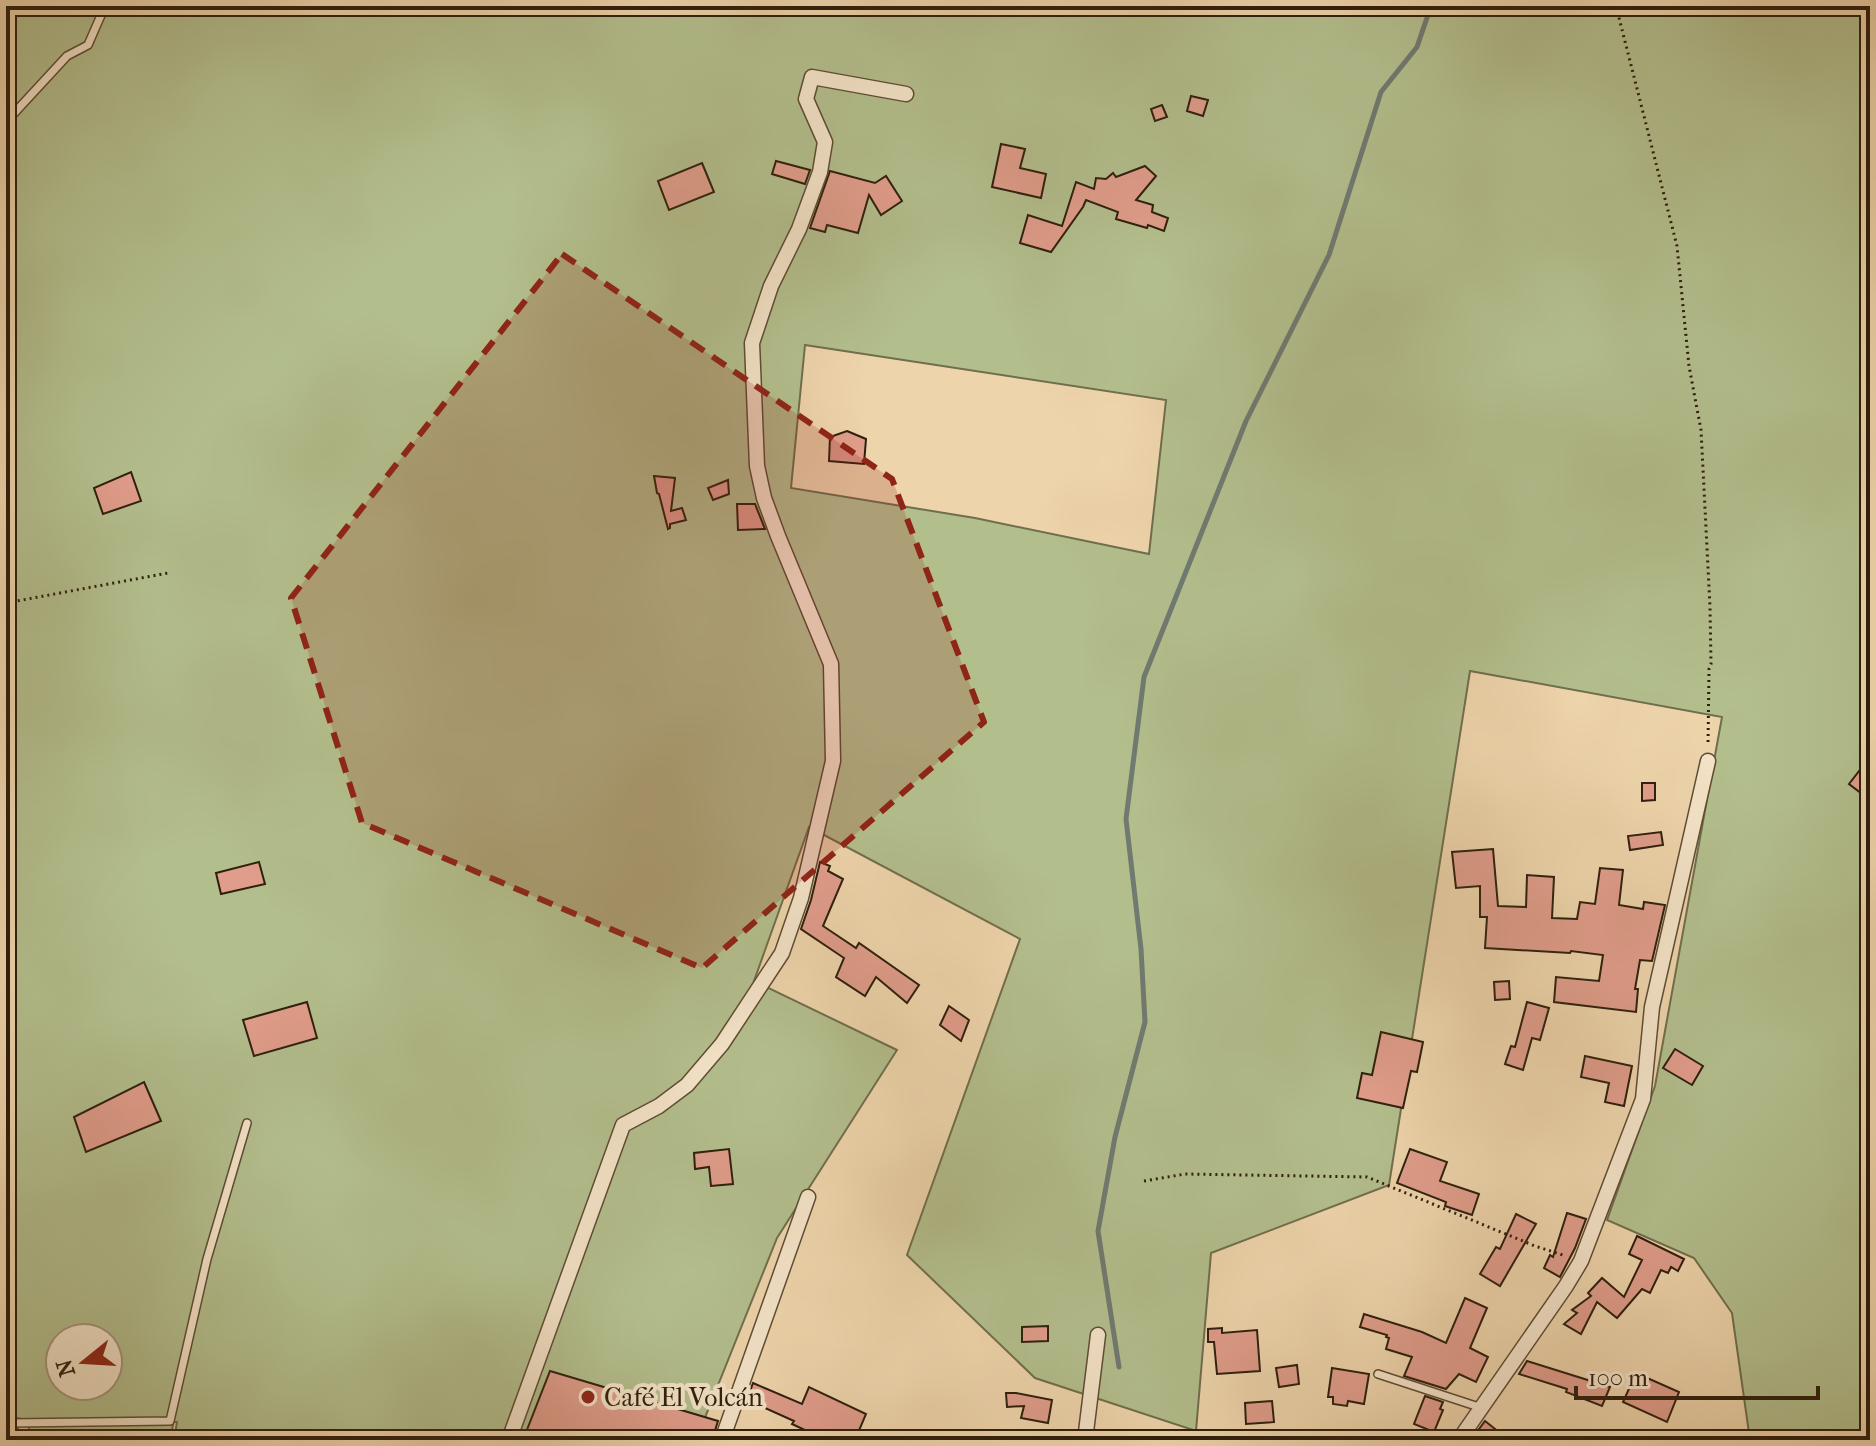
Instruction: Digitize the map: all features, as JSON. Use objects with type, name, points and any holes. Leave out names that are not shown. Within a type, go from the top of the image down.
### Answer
[{"type":"street","points":[[509,1440],[623,1125],[659,1106],[687,1085],[722,1044],[782,953],[801,898],[833,761],[831,664],[764,498],[757,466],[752,343],[771,286],[799,229],[820,172],[825,142],[806,99],[812,77],[906,94]]},
{"type":"street","points":[[1459,1440],[1581,1261],[1643,1099],[1652,1007],[1708,761]]},
{"type":"street","points":[[722,1440],[808,1197]]},
{"type":"street","points":[[1085,1440],[1098,1335]]},
{"type":"lane","points":[[6,122],[67,56],[88,45],[105,6]]},
{"type":"lane","points":[[11,1423],[170,1421],[207,1259],[247,1123]]},
{"type":"lane","points":[[1378,1374],[1482,1408]]},
{"type":"lane","points":[[6,1414],[19,1440]]},
{"type":"lane","points":[[1296,1436],[1324,1440]]},
{"type":"path","points":[[1616,6],[1677,246],[1689,366],[1701,430],[1710,607],[1708,761]]},
{"type":"path","points":[[6,603],[168,573]]},
{"type":"path","points":[[1144,1181],[1185,1174],[1367,1177],[1535,1246],[1581,1261]]},
{"type":"highlighted area","points":[[562,254],[892,479],[984,722],[702,968],[362,823],[291,598]]},
{"type":"green space","points":[[6,6],[1158,6],[1159,10],[1293,6],[1870,6],[1870,1440],[1750,1440],[1732,1313],[1694,1258],[1607,1220],[1655,1086],[1722,717],[1470,671],[1389,1185],[1211,1253],[1196,1431],[1035,1378],[907,1255],[1020,939],[809,827],[754,981],[897,1050],[777,1238],[696,1440],[174,1440],[177,1422],[30,1421],[17,1418],[6,1407]],"holes":[[[805,345],[1166,400],[1149,554],[975,518],[791,488]]]},
{"type":"green space","points":[[28,1424],[173,1425],[170,1440],[31,1440]]},
{"type":"building","points":[[1191,96],[1208,100],[1203,116],[1187,111]]},
{"type":"building","points":[[1162,105],[1167,117],[1155,121],[1151,109]]},
{"type":"building","points":[[1001,144],[1025,149],[1020,168],[1046,174],[1041,198],[992,187]]},
{"type":"building","points":[[776,161],[810,170],[805,184],[772,174]]},
{"type":"building","points":[[702,163],[714,192],[669,210],[658,181]]},
{"type":"building","points":[[1145,166],[1156,176],[1136,200],[1153,205],[1152,212],[1168,218],[1164,231],[1116,219],[1118,212],[1086,200],[1051,252],[1020,243],[1028,215],[1062,226],[1076,182],[1094,189],[1096,178],[1106,179],[1113,173],[1116,177]]},
{"type":"building","points":[[830,171],[875,183],[886,176],[902,201],[881,215],[869,195],[858,233],[827,225],[825,232],[810,228]]},
{"type":"building","points":[[847,431],[866,439],[864,464],[829,461],[830,437]]},
{"type":"building","points":[[131,472],[141,501],[103,514],[94,488]]},
{"type":"building","points":[[654,476],[675,478],[671,511],[682,508],[686,520],[670,524],[668,529],[657,493]]},
{"type":"building","points":[[728,480],[729,494],[713,500],[708,488]]},
{"type":"building","points":[[737,504],[755,504],[765,529],[738,530]]},
{"type":"building","points":[[1870,757],[1870,800],[1849,784]]},
{"type":"building","points":[[1642,783],[1655,783],[1655,800],[1642,801]]},
{"type":"building","points":[[1661,832],[1663,845],[1630,850],[1628,836]]},
{"type":"building","points":[[1493,849],[1498,906],[1526,907],[1527,875],[1554,877],[1552,918],[1577,919],[1580,902],[1595,904],[1600,868],[1623,870],[1619,905],[1643,909],[1644,902],[1665,905],[1652,961],[1640,960],[1635,989],[1638,989],[1636,1012],[1554,1002],[1556,977],[1599,981],[1603,955],[1485,948],[1487,917],[1480,917],[1480,886],[1456,888],[1452,852]]},
{"type":"building","points":[[259,862],[265,884],[221,894],[216,873]]},
{"type":"building","points":[[820,862],[830,866],[828,871],[843,879],[823,926],[856,948],[859,943],[919,985],[907,1003],[876,977],[865,996],[836,977],[844,958],[801,929]]},
{"type":"building","points":[[1509,981],[1510,999],[1495,1000],[1494,982]]},
{"type":"building","points":[[307,1002],[317,1038],[254,1056],[243,1020]]},
{"type":"building","points":[[1527,1002],[1549,1008],[1540,1040],[1532,1038],[1523,1070],[1505,1064],[1511,1046],[1515,1047]]},
{"type":"building","points":[[949,1006],[969,1020],[961,1041],[940,1025]]},
{"type":"building","points":[[1381,1032],[1423,1042],[1417,1072],[1411,1071],[1403,1108],[1357,1098],[1362,1073],[1372,1075]]},
{"type":"building","points":[[1675,1049],[1703,1066],[1692,1085],[1663,1068]]},
{"type":"building","points":[[1585,1056],[1632,1066],[1624,1106],[1605,1102],[1609,1083],[1581,1077]]},
{"type":"building","points":[[144,1082],[161,1121],[86,1152],[74,1117]]},
{"type":"building","points":[[729,1149],[733,1184],[711,1186],[709,1167],[695,1169],[694,1153]]},
{"type":"building","points":[[1410,1149],[1447,1162],[1440,1181],[1479,1194],[1472,1215],[1397,1183]]},
{"type":"building","points":[[1567,1213],[1586,1219],[1560,1277],[1544,1268],[1550,1255],[1553,1257]]},
{"type":"building","points":[[1516,1214],[1536,1224],[1500,1286],[1480,1274],[1496,1247],[1500,1249]]},
{"type":"building","points":[[1637,1236],[1684,1259],[1678,1271],[1671,1267],[1668,1273],[1661,1270],[1650,1293],[1642,1289],[1617,1318],[1597,1302],[1581,1334],[1564,1324],[1577,1313],[1572,1310],[1591,1296],[1588,1293],[1602,1278],[1624,1297],[1642,1260],[1629,1254]]},
{"type":"building","points":[[1465,1298],[1487,1308],[1470,1348],[1488,1357],[1476,1382],[1459,1374],[1446,1389],[1404,1376],[1412,1357],[1386,1349],[1387,1335],[1360,1327],[1364,1314],[1446,1343]]},
{"type":"building","points":[[1048,1326],[1048,1341],[1022,1342],[1022,1327]]},
{"type":"building","points":[[1222,1328],[1222,1333],[1257,1330],[1260,1371],[1217,1374],[1214,1342],[1208,1342],[1208,1329]]},
{"type":"building","points":[[1527,1361],[1610,1387],[1602,1406],[1566,1392],[1567,1389],[1519,1374]]},
{"type":"building","points":[[1297,1365],[1299,1384],[1279,1387],[1276,1368]]},
{"type":"building","points":[[1332,1368],[1369,1374],[1364,1404],[1348,1401],[1347,1406],[1333,1404],[1333,1397],[1328,1397]]},
{"type":"building","name":"Café El Volcán","points":[[550,1371],[718,1421],[712,1440],[523,1440]]},
{"type":"building","points":[[1636,1373],[1679,1392],[1667,1422],[1623,1402]]},
{"type":"building","points":[[753,1383],[802,1404],[809,1387],[866,1414],[855,1440],[826,1440],[792,1424],[794,1421],[747,1400]]},
{"type":"building","points":[[1006,1393],[1052,1400],[1048,1423],[1021,1418],[1024,1406],[1007,1407]]},
{"type":"building","points":[[1425,1396],[1443,1402],[1434,1432],[1414,1424]]},
{"type":"building","points":[[1272,1401],[1274,1422],[1246,1424],[1245,1403]]},
{"type":"building","points":[[1485,1421],[1509,1440],[1471,1440]]},
{"type":"waterway","points":[[1119,1367],[1098,1231],[1115,1137],[1145,1022],[1141,949],[1126,819],[1144,677],[1246,421],[1329,255],[1381,92],[1417,47],[1431,6]]},
{"type":"place","name":"Café El Volcán","points":[[588,1397]]}]
